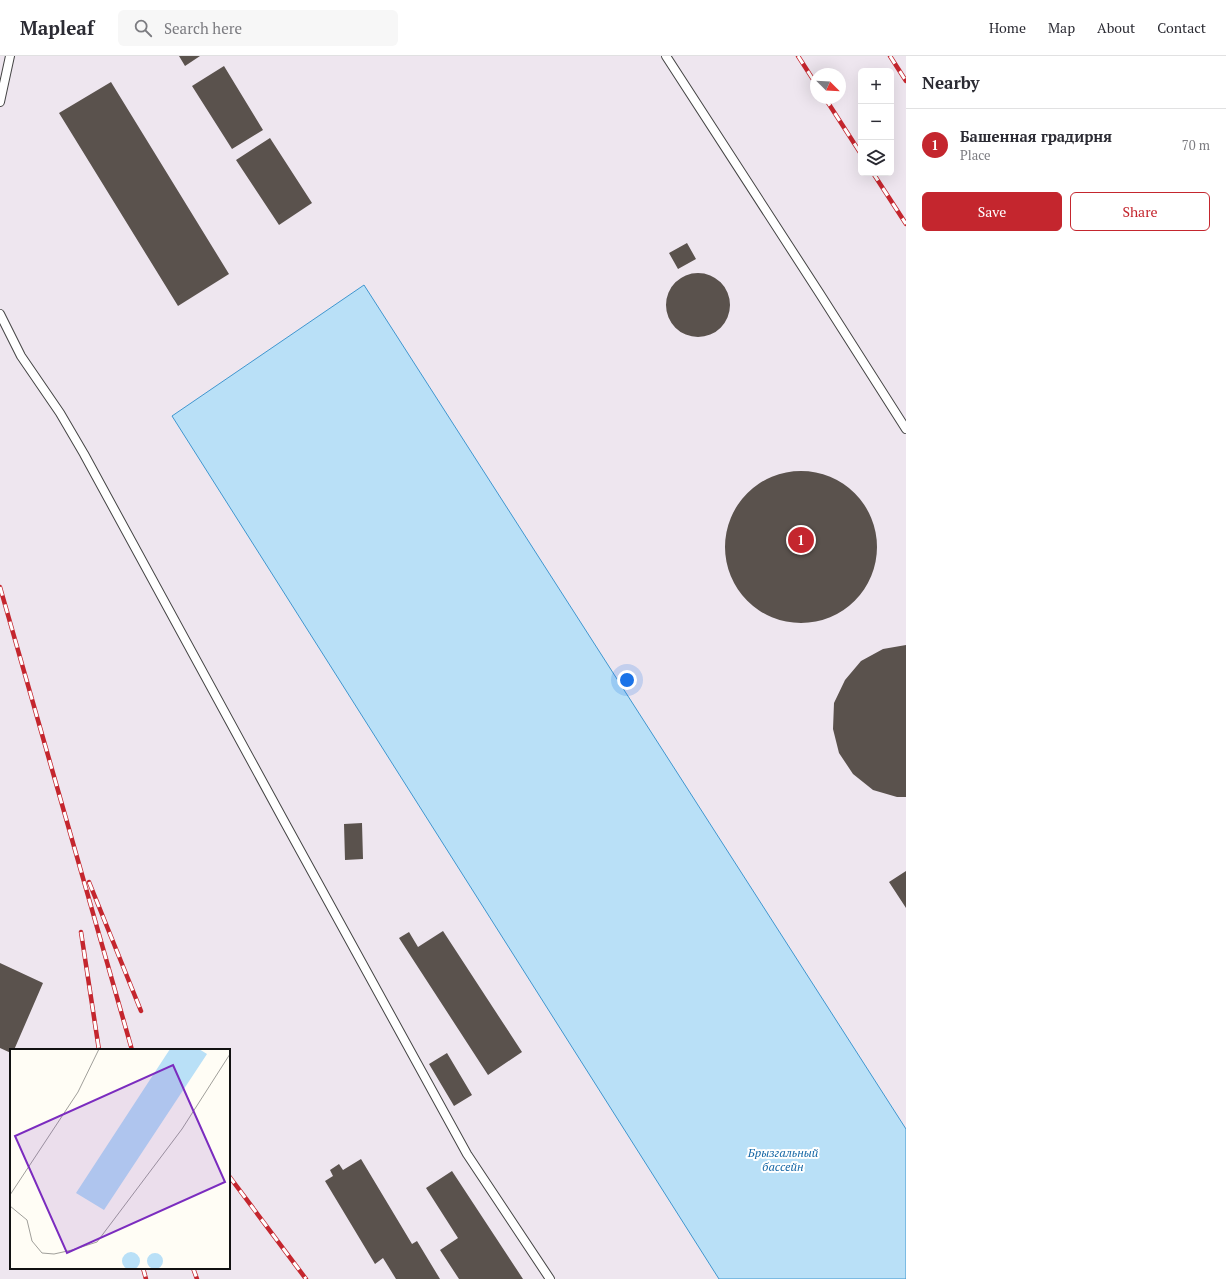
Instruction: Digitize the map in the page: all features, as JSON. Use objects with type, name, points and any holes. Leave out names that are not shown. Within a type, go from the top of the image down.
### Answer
[{"type":"lane","points":[[0,102],[10,56]]},
{"type":"lane","points":[[666,56],[906,429]]},
{"type":"lane","points":[[0,314],[21,356],[60,413],[84,454],[280,814],[468,1154],[550,1279]]},
{"type":"shaded area","points":[[0,56],[906,56],[906,1279],[0,1279]]},
{"type":"water","name":"Брызгальный бассейн","points":[[364,285],[906,1129],[906,1279],[719,1279],[172,416]]},
{"type":"building","points":[[179,56],[200,56],[185,66]]},
{"type":"building","points":[[224,66],[263,130],[232,149],[192,86]]},
{"type":"building","points":[[111,82],[229,274],[178,306],[59,113]]},
{"type":"building","points":[[270,138],[312,203],[279,225],[236,160]]},
{"type":"building","points":[[687,243],[696,259],[678,269],[669,253]]},
{"type":"building","points":[[698,273],[716,279],[724,287],[730,305],[724,323],[716,331],[698,337],[680,331],[672,323],[666,305],[672,287],[680,279]]},
{"type":"building","points":[[794,471],[808,471],[823,474],[837,480],[855,493],[868,511],[874,525],[877,547],[874,569],[868,583],[855,601],[837,614],[823,620],[808,623],[794,623],[779,620],[765,614],[753,606],[742,595],[734,583],[728,569],[725,554],[725,540],[728,525],[734,511],[742,499],[753,488],[765,480],[779,474]]},
{"type":"building","points":[[906,645],[906,797],[897,797],[873,790],[853,774],[839,753],[833,729],[834,703],[845,680],[861,661],[883,649]]},
{"type":"building","points":[[362,823],[363,859],[345,860],[344,824]]},
{"type":"building","points":[[906,871],[906,908],[889,882]]},
{"type":"building","points":[[443,931],[522,1052],[488,1075],[399,938],[409,932],[418,947]]},
{"type":"building","points":[[0,963],[43,983],[14,1049],[10,1049],[10,1053],[0,1048]]},
{"type":"building","points":[[447,1053],[472,1095],[454,1106],[429,1064]]},
{"type":"building","points":[[361,1159],[412,1244],[417,1241],[440,1279],[396,1279],[383,1258],[375,1264],[325,1181],[333,1176],[330,1170],[339,1164],[343,1170]]},
{"type":"building","points":[[452,1171],[523,1279],[459,1279],[440,1250],[458,1238],[426,1188]]},
{"type":"railway","points":[[798,56],[810,75]]},
{"type":"railway","points":[[890,56],[906,81]]},
{"type":"railway","points":[[829,104],[858,149]]},
{"type":"railway","points":[[875,176],[906,224]]},
{"type":"railway","points":[[0,587],[132,1049]]},
{"type":"railway","points":[[89,882],[141,1011]]},
{"type":"railway","points":[[81,932],[99,1049]]},
{"type":"railway","points":[[230,1177],[306,1279]]},
{"type":"railway","points":[[143,1269],[146,1279]]},
{"type":"railway","points":[[193,1269],[197,1279]]},
{"type":"place","name":"Башенная градирня","points":[[801,540]]}]
